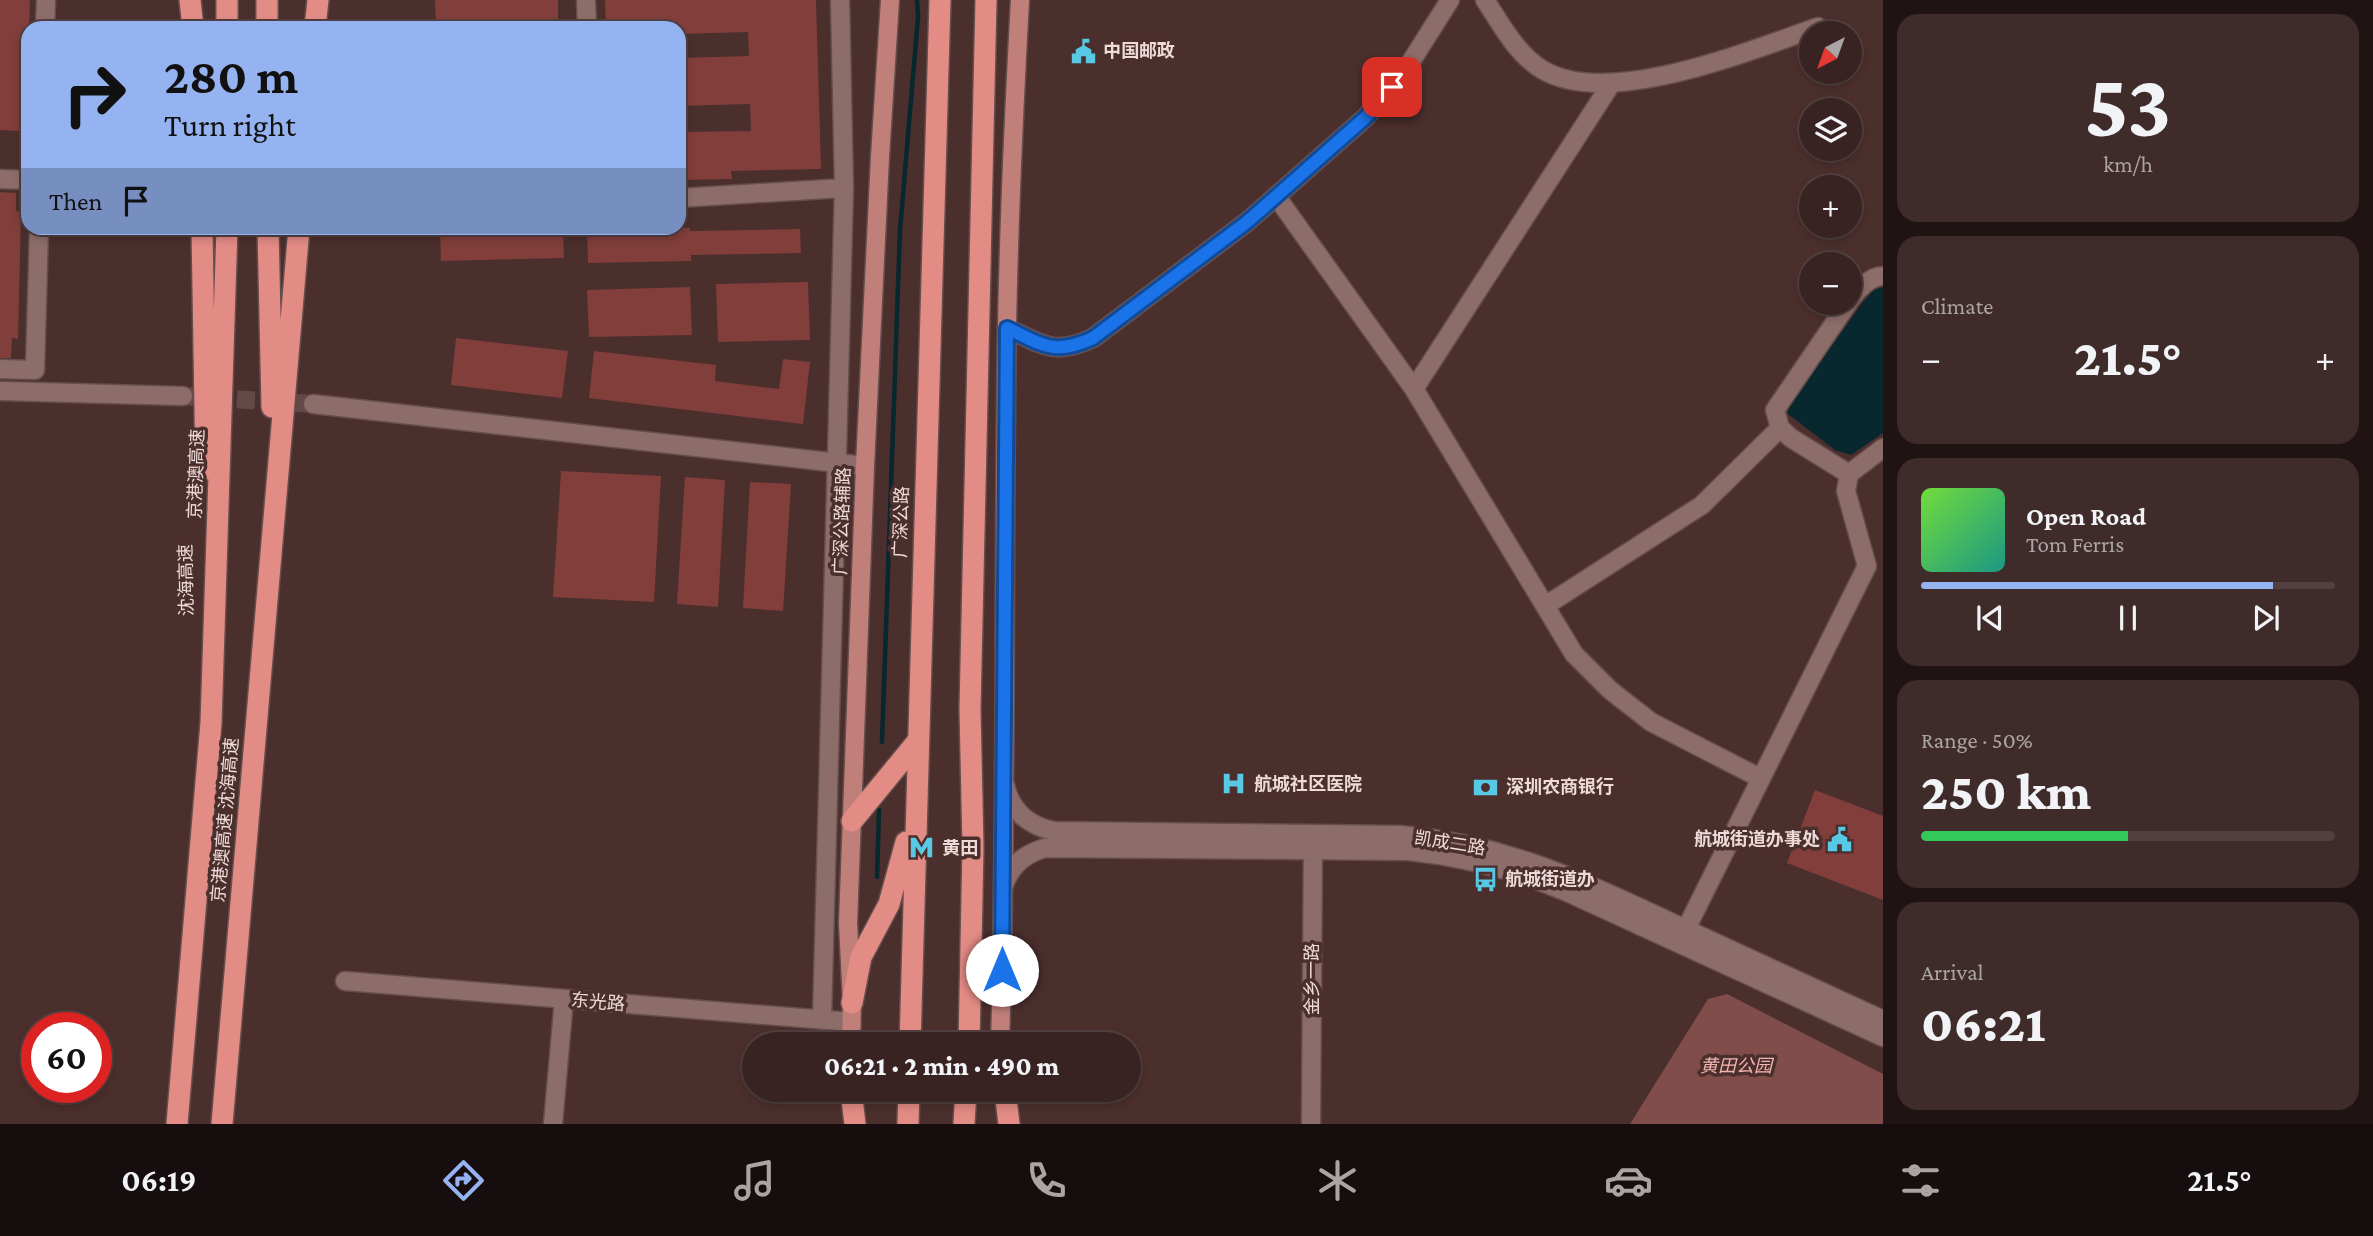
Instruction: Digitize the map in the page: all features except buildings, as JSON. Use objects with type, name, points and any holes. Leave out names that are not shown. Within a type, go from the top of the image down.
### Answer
[{"type":"highway","points":[[190,0],[192,21]]},
{"type":"highway","points":[[227,0],[227,21]]},
{"type":"highway","points":[[267,0],[267,21]]},
{"type":"highway","points":[[316,21],[318,0]]},
{"type":"highway","points":[[969,1032],[973,847],[970,709],[986,0]]},
{"type":"highway","name":"广深公路","points":[[910,1032],[938,5]]},
{"type":"highway","name":"沈海高速","points":[[202,235],[211,723]]},
{"type":"highway","name":"京港澳高速","points":[[211,723],[227,235]]},
{"type":"highway","points":[[268,235],[274,521]]},
{"type":"highway","points":[[274,521],[298,235]]},
{"type":"highway","name":"京港澳高速 沈海高速","points":[[222,1124],[274,521]]},
{"type":"highway","name":"京港澳高速 沈海高速","points":[[177,1124],[211,723]]},
{"type":"highway","points":[[852,821],[917,743]]},
{"type":"highway","points":[[852,1013],[861,957],[884,918],[894,892],[916,788]]},
{"type":"highway","points":[[852,1102],[855,1124]]},
{"type":"highway","points":[[908,1124],[909,1102]]},
{"type":"highway","points":[[964,1124],[965,1102]]},
{"type":"highway","points":[[967,1102],[971,1124]]},
{"type":"highway","points":[[1006,1102],[1009,1124]]},
{"type":"main road","name":"广深公路辅路","points":[[851,1032],[848,949],[865,466],[890,0]]},
{"type":"main road","points":[[1000,1032],[1007,328],[1020,0]]},
{"type":"main road","points":[[849,1124],[850,1102]]},
{"type":"main road","points":[[998,1124],[999,1102]]},
{"type":"street","points":[[45,21],[46,0]]},
{"type":"street","points":[[586,0],[587,21]]},
{"type":"street","points":[[822,1020],[839,463],[844,188],[841,0]]},
{"type":"street","points":[[1007,328],[1047,346],[1063,349],[1093,338],[1247,222],[1366,117],[1405,72],[1450,0]]},
{"type":"street","points":[[1485,0],[1510,38],[1543,70],[1566,79],[1611,84],[1696,69],[1799,34]]},
{"type":"street","points":[[1414,389],[1611,84]]},
{"type":"street","points":[[0,179],[21,180]]},
{"type":"street","points":[[686,198],[844,188]]},
{"type":"street","points":[[1276,196],[1414,389],[1574,654],[1609,690],[1651,722],[1760,778]]},
{"type":"street","points":[[0,369],[35,370],[39,235]]},
{"type":"street","points":[[1862,287],[1878,276],[1883,276]]},
{"type":"street","points":[[1839,315],[1775,410],[1780,428],[1791,438],[1849,474]]},
{"type":"street","points":[[0,391],[183,396]]},
{"type":"street","points":[[313,404],[865,466]]},
{"type":"street","points":[[1545,606],[1702,505],[1780,428]]},
{"type":"street","points":[[1682,936],[1867,566],[1846,491],[1849,474],[1883,448]]},
{"type":"street","name":"凯成二路","points":[[1004,785],[1019,814],[1038,826],[1054,831],[1313,842],[1409,851],[1486,863],[1682,936],[1883,1020]]},
{"type":"street","name":"凯成二路","points":[[1003,888],[1015,865],[1029,854],[1045,848],[1313,842]]},
{"type":"street","name":"金乡一路","points":[[1311,1124],[1313,842]]},
{"type":"street","name":"凯成二路","points":[[1682,936],[1883,1038]]},
{"type":"street","name":"东光路","points":[[345,981],[822,1020],[852,1013]]},
{"type":"street","points":[[553,1124],[564,999]]},
{"type":"green space","name":"黄田公园","points":[[1727,994],[1883,1074],[1883,1124],[1630,1124],[1708,999]]},
{"type":"water","points":[[1883,287],[1883,433],[1851,455],[1835,450],[1788,414],[1788,406],[1854,315],[1862,315],[1862,303],[1874,290]]},
{"type":"waterway","points":[[882,742],[900,230],[918,17],[917,0]]},
{"type":"waterway","points":[[877,877],[879,810]]},
{"type":"tunnel","points":[[183,396],[313,404]]},
{"type":"place","name":"中国邮政","points":[[1083,51]]},
{"type":"place","name":"航城社区医院","points":[[1234,784]]},
{"type":"place","name":"深圳农商银行","points":[[1486,787]]},
{"type":"place","name":"航城街道办事处","points":[[1840,839]]},
{"type":"place","name":"黄田","points":[[922,848]]},
{"type":"place","name":"航城街道办","points":[[1485,879]]},
{"type":"route","points":[[1002,970],[1007,328],[1047,346],[1063,349],[1093,338],[1247,222],[1366,117],[1392,87]]}]
